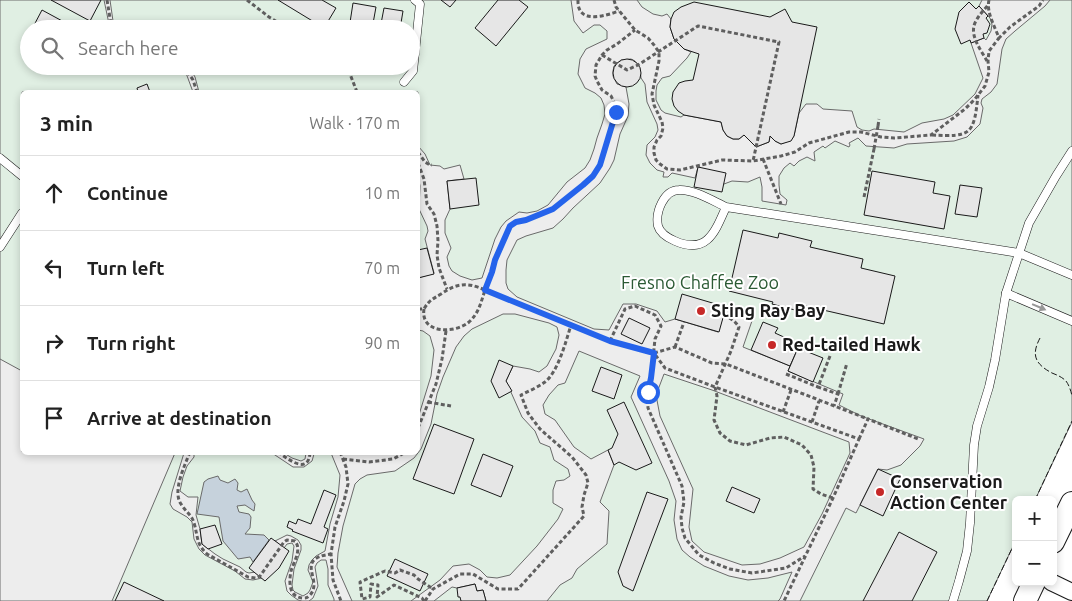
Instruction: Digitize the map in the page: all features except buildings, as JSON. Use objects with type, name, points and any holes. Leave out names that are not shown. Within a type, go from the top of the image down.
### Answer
[{"type":"main road","points":[[1053,541],[1072,503]]},
{"type":"main road","points":[[1025,601],[1032,586]]},
{"type":"street","points":[[1057,585],[1072,592]]},
{"type":"lane","points":[[415,0],[420,4],[418,20]]},
{"type":"lane","points":[[404,82],[409,75]]},
{"type":"lane","points":[[953,601],[967,551],[977,426],[996,360],[1006,293],[1029,223],[1072,152]]},
{"type":"lane","points":[[0,158],[20,174]]},
{"type":"lane","points":[[726,207],[713,234],[706,241],[697,245],[673,240],[663,234],[658,226],[658,215],[667,195],[681,190],[697,194],[726,207],[1018,253],[1072,275]]},
{"type":"lane","points":[[0,247],[20,216]]},
{"type":"lane","points":[[1006,293],[1072,321]]},
{"type":"path","points":[[106,0],[111,20]]},
{"type":"path","points":[[247,0],[275,20]]},
{"type":"path","points":[[578,0],[581,12],[586,16],[600,17],[619,11]]},
{"type":"path","points":[[614,0],[616,7],[635,30],[648,38],[659,52],[652,94],[663,128],[661,136],[654,147],[654,153],[656,160],[667,169],[680,170],[722,160],[753,161],[781,156],[794,152],[809,143],[849,132],[861,132],[894,138],[931,135],[958,136],[974,125],[978,95]]},
{"type":"path","points":[[931,135],[959,114],[978,95],[988,79],[989,51],[1010,27],[1043,0]]},
{"type":"path","points":[[988,2],[999,38]]},
{"type":"path","points":[[988,2],[976,21],[973,30],[978,44],[988,61]]},
{"type":"path","points":[[602,55],[627,70],[659,52],[698,26],[779,42],[753,161]]},
{"type":"path","points":[[635,30],[602,55],[596,65],[595,76],[597,81],[602,90],[611,96],[616,112],[600,165],[593,176],[553,209],[516,222],[510,226],[495,260],[492,272],[485,290],[479,310],[467,324],[446,331],[430,326],[426,322],[424,309],[434,297],[458,284],[473,285],[485,290],[610,341],[654,353],[675,347],[712,362],[726,364],[918,439]]},
{"type":"path","points":[[190,75],[196,90]]},
{"type":"path","points":[[350,75],[357,90]]},
{"type":"path","points":[[864,197],[879,119]]},
{"type":"path","points":[[420,155],[425,162],[430,165],[432,164]]},
{"type":"path","points":[[763,159],[781,204]]},
{"type":"path","points":[[420,168],[424,179],[427,204],[434,214],[437,226],[438,242],[436,255],[446,289]]},
{"type":"path","points":[[610,341],[625,309],[635,306],[655,315],[661,326],[656,339],[648,392],[648,408],[682,486],[684,502],[681,517],[682,528],[692,548],[714,563],[730,569],[752,573],[786,568],[805,556]]},
{"type":"path","points":[[723,316],[727,316],[739,326],[734,344],[715,387],[717,396],[714,420],[720,433],[730,440],[746,445],[770,438],[784,437],[802,445],[811,455],[814,467],[813,488],[821,494],[832,498]]},
{"type":"path","points":[[675,347],[684,322]]},
{"type":"path","points":[[432,589],[414,575],[400,570],[395,572],[385,571],[360,582],[362,599],[370,597],[371,584],[378,585],[377,597],[394,585],[422,598],[424,601],[432,589],[460,574],[473,574],[498,589],[518,589],[584,516],[582,507],[588,483],[586,475],[572,458],[540,429],[528,413],[521,394],[547,380],[552,374],[571,325]]},
{"type":"path","points":[[420,423],[436,384],[446,331]]},
{"type":"path","points":[[654,353],[665,368],[859,440]]},
{"type":"path","points":[[818,387],[830,356]]},
{"type":"path","points":[[834,406],[847,363]]},
{"type":"path","points":[[786,374],[838,394]]},
{"type":"path","points":[[782,412],[791,390]]},
{"type":"path","points":[[812,422],[819,401]]},
{"type":"path","points":[[428,402],[450,406]]},
{"type":"path","points":[[784,601],[868,419]]},
{"type":"path","points":[[189,455],[177,491],[178,497],[180,504],[194,521],[197,538],[202,549],[207,554],[248,577],[256,578],[260,576],[284,542],[287,540],[295,541],[298,548],[292,568],[290,588],[293,594],[304,598],[313,592],[315,585],[310,567],[320,557],[331,554]]},
{"type":"path","points":[[282,455],[294,463],[302,465],[308,461],[309,455]]},
{"type":"path","points":[[341,455],[346,467],[348,484],[335,527],[331,554],[334,580],[341,601]]},
{"type":"path","points":[[343,459],[369,462],[393,459],[400,455]]},
{"type":"green space","name":"Fresno Chaffee Zoo","points":[[0,0],[1072,0],[1072,422],[1037,496],[1012,496],[1012,548],[987,601],[0,601]]},
{"type":"shaded area","points":[[104,0],[110,0],[113,20],[108,20]]},
{"type":"shaded area","points":[[571,0],[637,0],[642,7],[653,14],[662,16],[667,14],[671,19],[670,27],[674,39],[684,49],[691,52],[670,76],[662,78],[657,85],[656,100],[661,110],[665,113],[681,117],[684,115],[721,122],[727,136],[739,139],[744,135],[756,147],[769,142],[770,136],[781,144],[791,140],[794,136],[799,113],[806,104],[817,104],[823,109],[852,111],[857,127],[869,131],[874,129],[904,132],[922,123],[944,119],[953,115],[975,94],[983,78],[971,43],[984,38],[986,40],[991,31],[992,24],[990,18],[979,6],[982,0],[1050,0],[1006,39],[1002,49],[997,84],[982,99],[983,108],[980,124],[967,137],[954,141],[907,144],[894,148],[866,146],[858,138],[849,143],[849,147],[835,141],[825,148],[823,146],[814,152],[815,161],[807,157],[794,166],[790,163],[784,168],[779,176],[779,185],[780,194],[787,200],[786,205],[762,201],[760,177],[748,182],[732,181],[724,184],[698,167],[695,178],[672,173],[668,177],[663,177],[664,172],[657,170],[650,163],[646,155],[647,145],[655,137],[658,130],[647,102],[645,84],[641,78],[640,68],[631,59],[621,60],[614,66],[613,76],[617,84],[626,87],[629,104],[628,116],[620,134],[614,160],[610,168],[600,183],[553,228],[517,240],[507,260],[506,283],[508,289],[517,297],[594,329],[609,330],[623,304],[636,304],[657,311],[665,322],[675,319],[718,332],[726,307],[754,315],[743,347],[790,366],[788,371],[843,394],[839,405],[861,416],[924,439],[920,446],[901,465],[887,470],[878,469],[856,513],[846,508],[800,601],[778,601],[792,572],[768,578],[748,580],[729,576],[704,566],[682,550],[677,539],[674,520],[676,501],[669,481],[631,397],[640,376],[579,351],[565,383],[558,385],[543,405],[545,414],[555,420],[574,447],[591,459],[608,450],[614,465],[600,502],[609,511],[607,544],[577,569],[572,578],[560,585],[547,601],[486,601],[483,590],[477,591],[475,584],[457,588],[452,587],[434,601],[411,601],[440,580],[453,566],[469,564],[480,570],[487,577],[497,578],[510,575],[537,546],[558,519],[563,509],[553,503],[553,490],[556,481],[564,480],[570,476],[568,469],[554,460],[550,447],[540,443],[535,431],[522,417],[506,381],[513,366],[539,372],[547,366],[556,349],[559,335],[557,327],[515,314],[503,314],[472,329],[456,347],[437,394],[431,424],[420,450],[420,412],[431,376],[434,350],[430,336],[420,330],[420,277],[434,273],[425,239],[428,231],[427,226],[420,211],[420,148],[430,165],[440,166],[444,169],[460,165],[464,179],[447,181],[450,209],[445,220],[445,233],[451,248],[447,257],[452,271],[460,276],[472,280],[482,278],[495,239],[506,221],[519,212],[537,211],[548,205],[567,182],[585,168],[590,160],[605,114],[604,105],[601,98],[585,88],[578,74],[580,59],[586,49],[607,39],[607,31],[600,25],[594,25],[583,33],[574,21]],"holes":[[[664,374],[712,390],[849,442],[850,453],[822,514],[804,547],[780,558],[760,564],[742,565],[704,552],[692,541],[689,527],[693,489],[660,416],[656,395]]]},
{"type":"shaded area","points":[[187,75],[194,75],[195,77],[198,90],[192,90]]},
{"type":"shaded area","points":[[0,359],[20,370],[20,455],[174,455],[112,601],[0,601]]},
{"type":"shaded area","points":[[183,455],[194,455],[187,466],[180,491],[188,497],[198,497],[196,515],[202,544],[223,559],[246,572],[255,572],[262,578],[245,579],[235,571],[205,555],[199,549],[194,539],[192,522],[173,509],[170,504]]},
{"type":"shaded area","points":[[275,455],[287,455],[301,461],[305,459],[306,455],[314,455],[312,461],[304,467],[293,467]]},
{"type":"shaded area","points":[[332,455],[416,455],[395,471],[367,475],[355,484],[343,526],[337,567],[352,601],[334,601],[328,585],[326,560],[321,560],[315,567],[318,586],[313,598],[309,601],[298,600],[287,591],[285,581],[292,561],[294,546],[292,543],[287,544],[284,548],[275,541],[287,535],[298,540],[301,545],[294,569],[292,585],[295,592],[303,596],[308,593],[313,582],[308,570],[309,565],[316,556],[325,551],[338,497],[340,475]]},
{"type":"shaded area","points":[[218,476],[220,480],[228,483],[235,479],[238,483],[237,490],[241,492],[247,489],[255,504],[254,511],[245,505],[237,506],[239,512],[249,514],[251,517],[250,528],[245,534],[264,535],[269,540],[253,562],[250,557],[238,559],[223,541],[219,517],[197,514],[204,482]]},
{"type":"fence","points":[[1040,338],[1035,354],[1038,362],[1046,370],[1066,381],[1072,396]]},
{"type":"fence","points":[[1037,496],[1072,421]]},
{"type":"fence","points":[[987,601],[1016,541]]},
{"type":"place","name":"Sting Ray Bay","points":[[701,311]]},
{"type":"place","name":"Red-tailed Hawk","points":[[772,345]]},
{"type":"place","name":"Conservation Action Center","points":[[880,492]]},
{"type":"route","points":[[616,112],[600,165],[593,176],[553,209],[516,222],[510,226],[495,260],[485,290],[610,341],[654,353],[648,392]]}]
